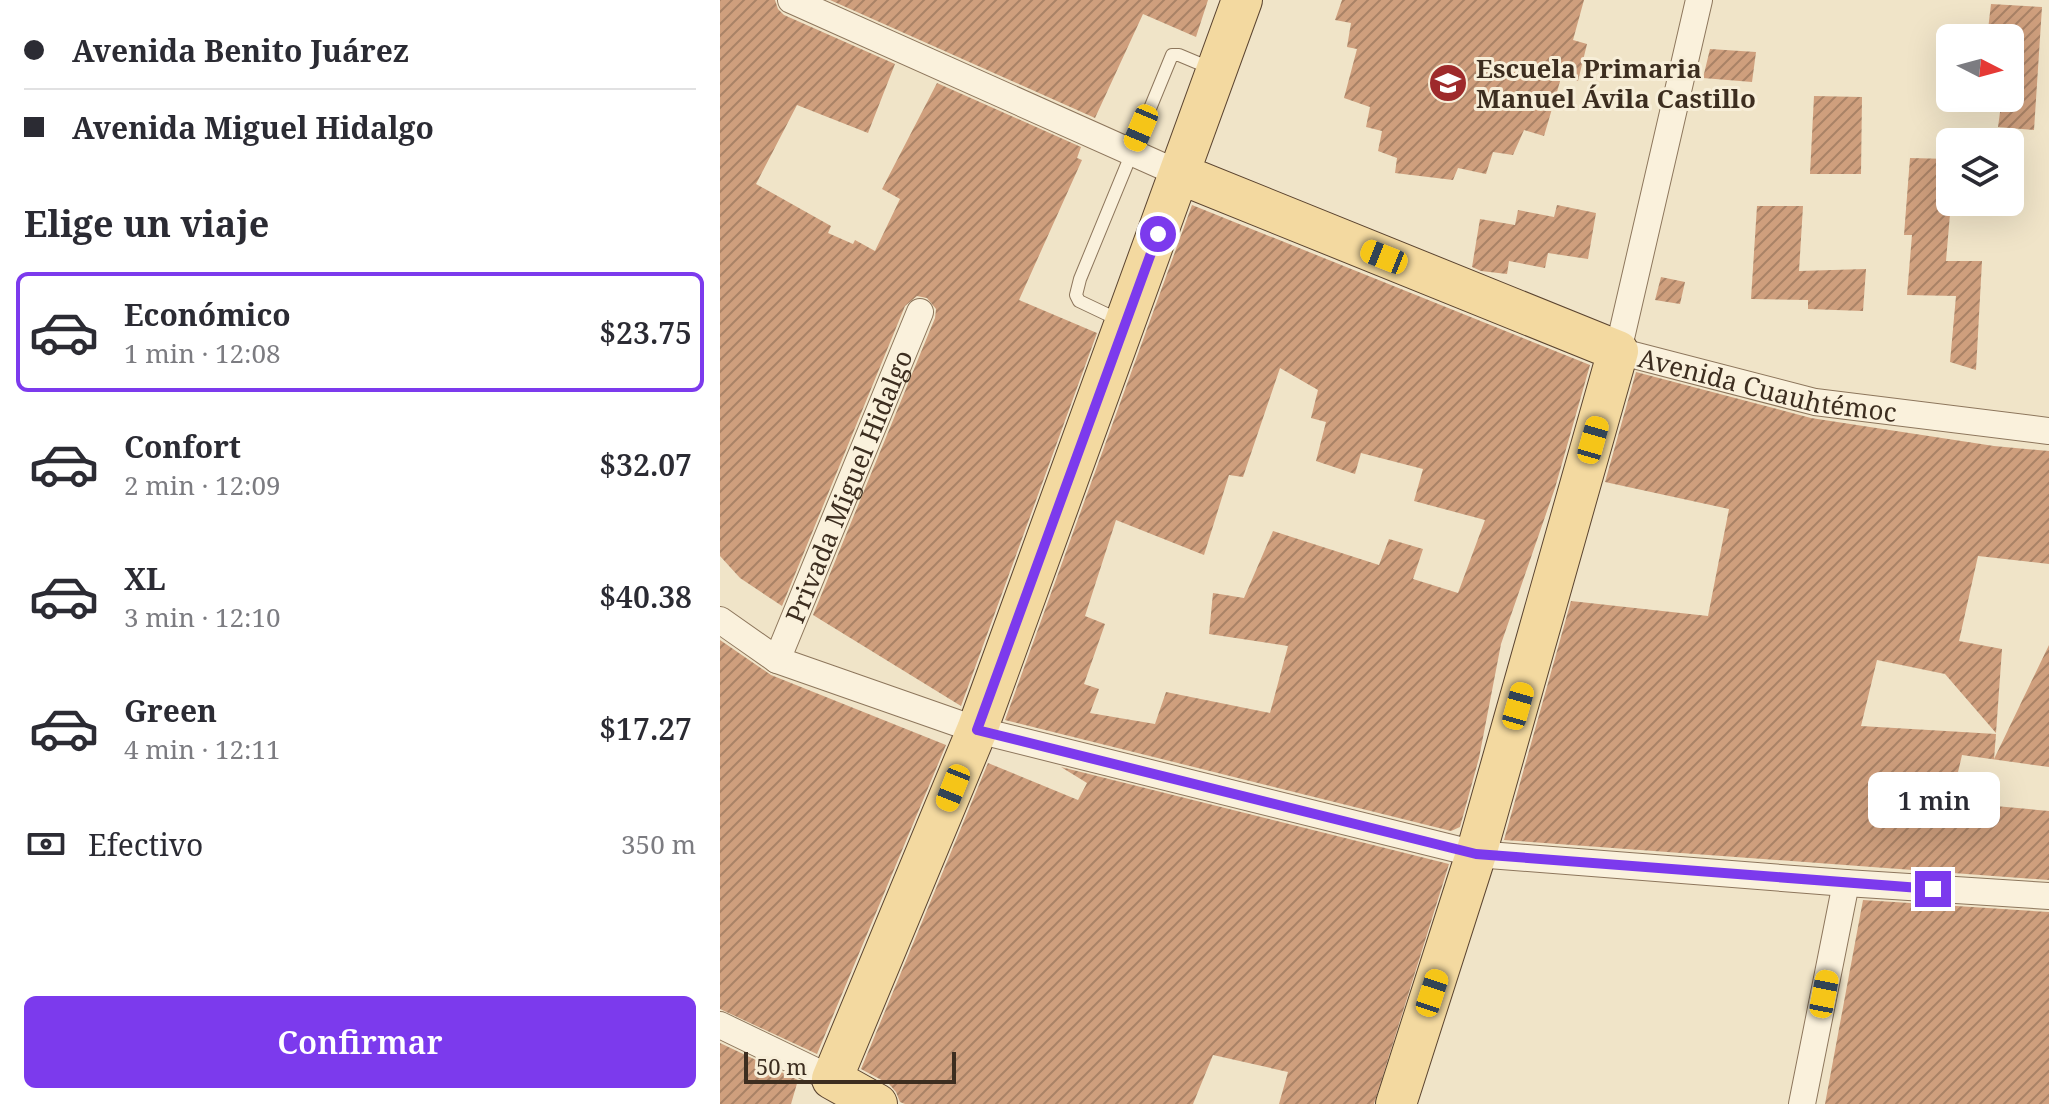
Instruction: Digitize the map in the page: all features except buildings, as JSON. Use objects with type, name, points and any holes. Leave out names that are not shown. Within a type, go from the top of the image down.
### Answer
[{"type":"main road","points":[[877,1104],[832,1079],[977,730],[1242,0]]},
{"type":"main road","name":"Avenida Cuauhtémoc","points":[[1180,174],[1618,351]]},
{"type":"main road","points":[[1396,1104],[1476,854],[1618,351]]},
{"type":"street","name":"Avenida Cuauhtémoc","points":[[791,0],[1180,174]]},
{"type":"street","points":[[1618,351],[1699,0]]},
{"type":"street","name":"Privada Miguel Hidalgo","points":[[777,660],[920,312]]},
{"type":"street","name":"Avenida Cuauhtémoc","points":[[1618,351],[1815,402],[2049,431]]},
{"type":"street","points":[[720,620],[777,660],[977,730],[1476,854],[2049,896]]},
{"type":"street","points":[[1802,1104],[1846,883]]},
{"type":"street","points":[[720,1025],[832,1079]]},
{"type":"lane","points":[[1125,324],[1079,301],[1076,295],[1080,279],[1172,55],[1217,70]]},
{"type":"place","name":"Escuela Primaria Manuel Ávila Castillo","points":[[1448,83]]},
{"type":"route","points":[[1158,234],[977,730],[1476,854],[1933,889]]}]
